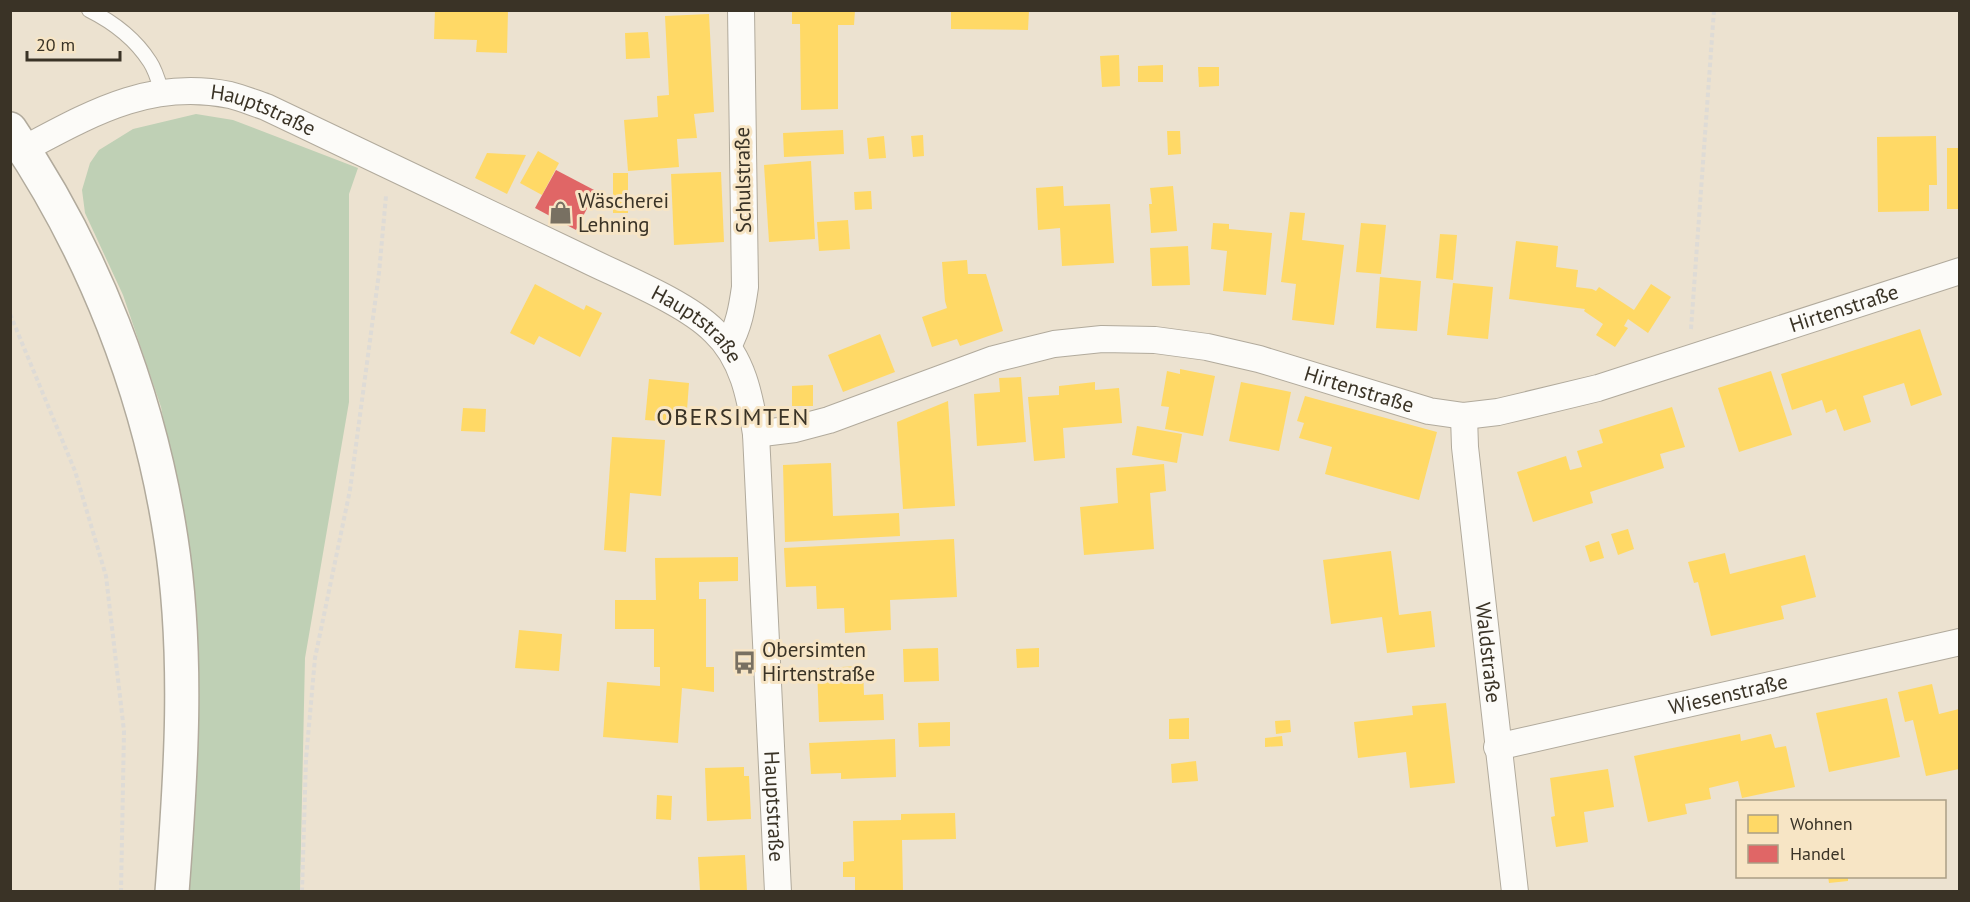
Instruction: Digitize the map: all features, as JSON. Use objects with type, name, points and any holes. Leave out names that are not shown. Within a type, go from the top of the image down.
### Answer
[{"type":"main road","points":[[17,139],[60,210],[106,308],[127,360],[158,473],[171,539],[177,590],[181,674],[181,734],[172,891]]},
{"type":"street","name":"Schulstraße","points":[[728,346],[741,315],[745,287],[741,10]]},
{"type":"street","name":"Hauptstraße","points":[[17,139],[130,99],[162,93],[195,92],[231,96],[266,107],[662,297],[697,316],[714,330],[728,346],[741,371],[751,403],[756,434],[778,891]]},
{"type":"street","name":"Hirtenstraße","points":[[756,434],[795,429],[829,420],[994,359],[1054,344],[1102,339],[1155,340],[1207,347],[1259,359],[1429,411],[1464,416],[1498,412],[1540,404],[1689,360],[1959,271]]},
{"type":"street","name":"Waldstraße","points":[[1464,416],[1465,447],[1497,747],[1515,891]]},
{"type":"street","name":"Wiesenstraße","points":[[1497,747],[1959,642]]},
{"type":"lane","points":[[89,10],[135,42],[152,64],[162,93]]},
{"type":"path","points":[[1689,360],[1714,10]]},
{"type":"path","points":[[302,891],[306,759],[315,658],[350,490],[378,273],[389,166]]},
{"type":"path","points":[[10,314],[75,471],[106,576],[124,731],[121,891]]},
{"type":"green space","points":[[196,114],[233,120],[358,168],[349,194],[349,402],[305,658],[300,891],[185,891],[174,473],[161,407],[123,295],[85,213],[82,190],[90,163],[99,150],[133,129]]},
{"type":"building: Wohnen","points":[[435,10],[508,10],[507,53],[476,52],[477,40],[434,39]]},
{"type":"building: Wohnen","points":[[792,10],[855,10],[854,25],[838,25],[838,109],[801,110],[800,24],[792,24]]},
{"type":"building: Wohnen","points":[[951,10],[1029,10],[1028,30],[951,29]]},
{"type":"building: Wohnen","points":[[709,14],[714,112],[694,114],[697,138],[677,139],[679,167],[628,171],[624,120],[658,117],[657,96],[669,95],[665,16]]},
{"type":"building: Wohnen","points":[[648,32],[650,58],[626,59],[625,33]]},
{"type":"building: Wohnen","points":[[1119,55],[1120,86],[1102,87],[1100,56]]},
{"type":"building: Wohnen","points":[[1163,65],[1163,82],[1138,82],[1138,66]]},
{"type":"building: Wohnen","points":[[1198,67],[1219,67],[1219,86],[1199,87]]},
{"type":"building: Wohnen","points":[[843,130],[844,154],[784,157],[783,133]]},
{"type":"building: Wohnen","points":[[1167,131],[1180,131],[1181,154],[1168,155]]},
{"type":"building: Wohnen","points":[[923,135],[924,156],[913,157],[911,136]]},
{"type":"building: Wohnen","points":[[884,136],[886,158],[869,159],[867,138]]},
{"type":"building: Wohnen","points":[[1936,136],[1937,185],[1929,185],[1929,211],[1878,212],[1877,137]]},
{"type":"building: Wohnen","points":[[1947,148],[1959,148],[1959,209],[1947,209]]},
{"type":"building: Wohnen","points":[[538,151],[559,163],[542,195],[520,183]]},
{"type":"building: Wohnen","points":[[487,153],[526,155],[507,194],[475,178]]},
{"type":"building: Wohnen","points":[[811,161],[815,239],[769,242],[764,165]]},
{"type":"building: Wohnen","points":[[721,172],[724,242],[674,245],[671,174]]},
{"type":"building: Wohnen","points":[[613,173],[628,173],[628,213],[613,213]]},
{"type":"building: Wohnen","points":[[1063,186],[1064,206],[1110,204],[1114,263],[1062,266],[1060,228],[1038,230],[1036,188]]},
{"type":"building: Wohnen","points":[[1173,186],[1177,231],[1151,233],[1150,188]]},
{"type":"building: Wohnen","points":[[871,191],[872,209],[855,210],[854,192]]},
{"type":"building: Wohnen","points":[[1290,212],[1305,213],[1302,240],[1344,245],[1334,325],[1292,320],[1296,284],[1281,282]]},
{"type":"building: Wohnen","points":[[848,220],[850,249],[819,251],[817,222]]},
{"type":"building: Wohnen","points":[[1213,223],[1229,224],[1229,229],[1272,233],[1266,295],[1223,291],[1227,251],[1211,249]]},
{"type":"building: Wohnen","points":[[1361,223],[1386,225],[1381,274],[1356,272]]},
{"type":"building: Wohnen","points":[[1440,234],[1457,235],[1453,280],[1436,278]]},
{"type":"building: Wohnen","points":[[1516,241],[1558,246],[1556,267],[1578,270],[1576,287],[1596,291],[1599,287],[1634,310],[1651,284],[1671,297],[1648,333],[1628,319],[1624,326],[1628,328],[1615,347],[1596,335],[1603,324],[1584,311],[1585,309],[1509,299]]},
{"type":"building: Wohnen","points":[[1188,246],[1190,285],[1152,286],[1150,248]]},
{"type":"building: Wohnen","points":[[967,260],[968,274],[986,274],[1003,331],[960,346],[957,339],[932,347],[922,317],[947,308],[942,262]]},
{"type":"building: Wohnen","points":[[1380,277],[1421,281],[1417,331],[1376,328]]},
{"type":"building: Wohnen","points":[[1453,283],[1493,287],[1488,339],[1447,335]]},
{"type":"building: Wohnen","points":[[535,284],[584,310],[586,305],[602,313],[580,357],[539,336],[534,345],[510,333]]},
{"type":"building: Wohnen","points":[[1920,329],[1942,395],[1911,406],[1904,383],[1863,396],[1871,422],[1844,431],[1836,409],[1826,413],[1822,400],[1792,410],[1781,374]]},
{"type":"building: Wohnen","points":[[880,334],[895,372],[843,392],[828,355]]},
{"type":"building: Wohnen","points":[[1180,369],[1215,376],[1203,436],[1165,429],[1169,407],[1161,406],[1167,371],[1180,374]]},
{"type":"building: Wohnen","points":[[1771,371],[1792,435],[1739,452],[1718,388]]},
{"type":"building: Wohnen","points":[[1021,377],[1026,442],[977,446],[974,394],[1000,392],[999,378]]},
{"type":"building: Wohnen","points":[[649,379],[689,383],[686,423],[645,420]]},
{"type":"building: Wohnen","points":[[1095,382],[1095,390],[1119,388],[1122,423],[1063,428],[1065,458],[1034,461],[1028,397],[1059,395],[1059,386]]},
{"type":"building: Wohnen","points":[[1241,382],[1291,392],[1279,451],[1229,441]]},
{"type":"building: Wohnen","points":[[813,385],[813,406],[792,406],[792,386]]},
{"type":"building: Wohnen","points":[[1305,396],[1437,432],[1419,500],[1325,474],[1332,447],[1299,438],[1304,423],[1297,421]]},
{"type":"building: Wohnen","points":[[948,401],[955,506],[903,509],[897,422]]},
{"type":"building: Wohnen","points":[[1672,407],[1685,447],[1660,454],[1664,468],[1590,492],[1593,503],[1533,522],[1517,472],[1566,456],[1570,470],[1582,467],[1577,451],[1603,443],[1599,430]]},
{"type":"building: Wohnen","points":[[463,408],[486,409],[485,432],[461,431]]},
{"type":"building: Wohnen","points":[[1137,426],[1182,434],[1177,463],[1132,455]]},
{"type":"building: Wohnen","points":[[612,437],[665,440],[661,496],[630,493],[626,552],[604,550]]},
{"type":"building: Wohnen","points":[[831,463],[833,516],[899,513],[900,536],[785,542],[783,465]]},
{"type":"building: Wohnen","points":[[1164,464],[1166,491],[1150,493],[1154,549],[1084,555],[1080,507],[1118,503],[1116,468]]},
{"type":"building: Wohnen","points":[[1628,529],[1634,549],[1618,555],[1611,534]]},
{"type":"building: Wohnen","points":[[954,539],[957,597],[890,600],[891,630],[845,633],[844,608],[817,609],[816,586],[786,587],[784,548]]},
{"type":"building: Wohnen","points":[[1599,541],[1604,558],[1590,562],[1585,546]]},
{"type":"building: Wohnen","points":[[1391,551],[1399,615],[1431,611],[1435,647],[1387,653],[1382,617],[1331,624],[1323,560]]},
{"type":"building: Wohnen","points":[[1725,553],[1730,574],[1805,555],[1816,597],[1781,606],[1784,619],[1711,636],[1698,582],[1694,583],[1688,562]]},
{"type":"building: Wohnen","points":[[738,557],[738,581],[699,582],[699,599],[706,599],[706,667],[714,667],[714,692],[682,688],[678,743],[603,737],[607,682],[660,686],[660,667],[654,667],[654,629],[615,629],[615,600],[656,600],[655,558]]},
{"type":"building: Wohnen","points":[[519,630],[562,634],[559,671],[515,668]]},
{"type":"building: Wohnen","points":[[938,648],[939,681],[904,682],[903,649]]},
{"type":"building: Wohnen","points":[[1039,648],[1039,667],[1017,668],[1016,649]]},
{"type":"building: Wohnen","points":[[863,666],[864,695],[883,694],[884,720],[819,722],[817,668]]},
{"type":"building: Wohnen","points":[[1932,684],[1939,714],[1959,709],[1959,769],[1926,776],[1913,720],[1905,722],[1898,692]]},
{"type":"building: Wohnen","points":[[1887,698],[1900,757],[1829,772],[1816,713]]},
{"type":"building: Wohnen","points":[[1446,703],[1455,783],[1410,788],[1406,752],[1358,758],[1354,722],[1413,715],[1412,706]]},
{"type":"building: Wohnen","points":[[1189,718],[1189,739],[1169,739],[1169,719]]},
{"type":"building: Wohnen","points":[[1290,720],[1291,732],[1276,734],[1275,721]]},
{"type":"building: Wohnen","points":[[950,722],[950,746],[919,747],[918,723]]},
{"type":"building: Wohnen","points":[[1740,734],[1741,741],[1771,734],[1775,748],[1786,746],[1795,787],[1742,798],[1738,781],[1709,788],[1711,799],[1685,804],[1687,814],[1648,822],[1634,756]]},
{"type":"building: Wohnen","points":[[1282,736],[1283,746],[1265,747],[1265,738]]},
{"type":"building: Wohnen","points":[[895,739],[896,777],[841,779],[841,773],[811,774],[809,743]]},
{"type":"building: Wohnen","points":[[1196,761],[1198,781],[1172,783],[1171,764]]},
{"type":"building: Wohnen","points":[[744,767],[744,776],[749,776],[751,819],[707,821],[705,768]]},
{"type":"building: Wohnen","points":[[1608,769],[1614,807],[1584,812],[1588,842],[1556,847],[1551,817],[1555,816],[1550,778]]},
{"type":"building: Wohnen","points":[[657,795],[672,796],[671,820],[656,819]]},
{"type":"building: Wohnen","points":[[955,813],[956,839],[902,840],[903,891],[855,891],[855,877],[843,877],[843,862],[854,861],[853,821],[901,820],[901,814]]},
{"type":"building: Wohnen","points":[[745,855],[747,891],[700,891],[698,857]]},
{"type":"building: Wohnen","points":[[1828,878],[1848,878],[1848,881],[1829,883]]},
{"type":"building: Handel","points":[[556,170],[596,191],[576,230],[535,208]]},
{"type":"place","name":"Wäscherei Lehning","points":[[560,213]]},
{"type":"place","name":"Obersimten Hirtenstraße","points":[[744,662]]},
{"type":"district","name":"OBERSIMTEN","points":[[733,417]]}]
